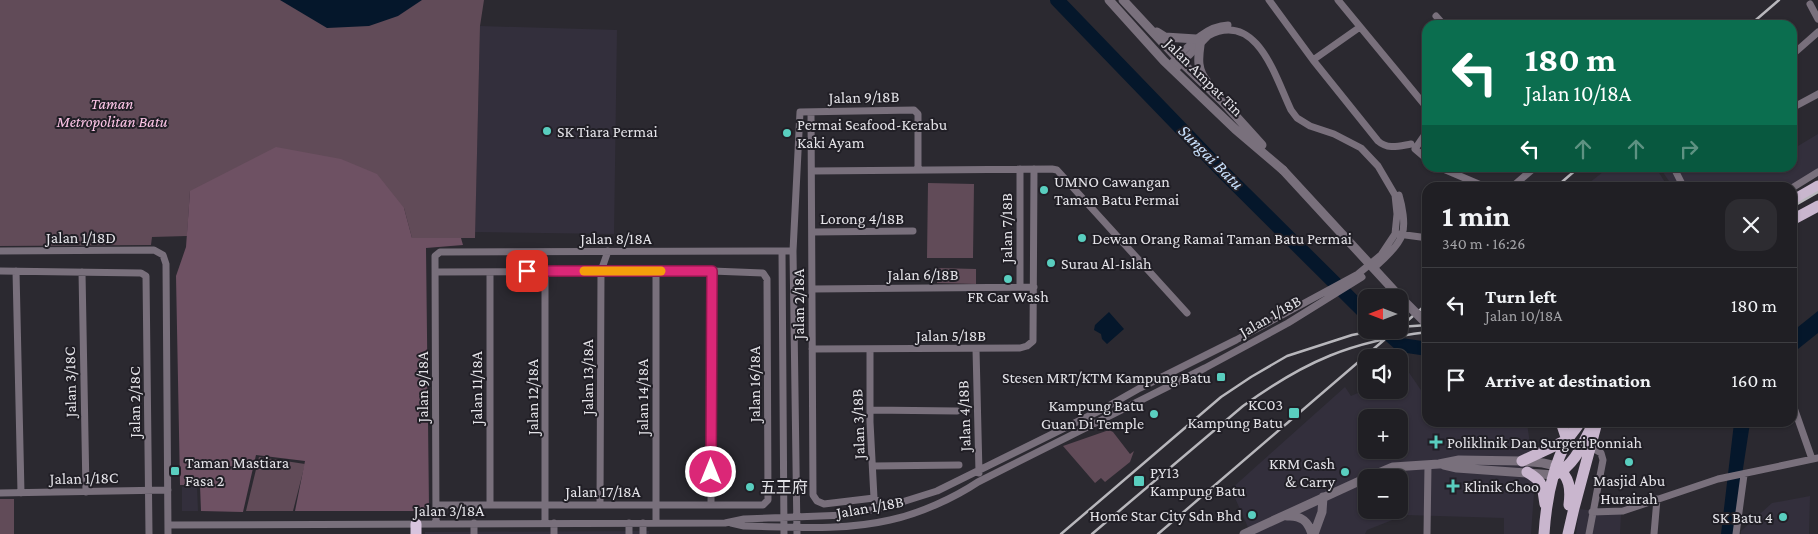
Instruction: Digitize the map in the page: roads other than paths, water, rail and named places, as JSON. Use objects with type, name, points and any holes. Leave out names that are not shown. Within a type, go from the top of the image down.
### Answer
[{"type":"main road","points":[[1797,198],[1818,186]]},
{"type":"main road","points":[[1797,217],[1818,206]]},
{"type":"main road","points":[[1563,427],[1567,440]]},
{"type":"main road","points":[[1544,534],[1546,511],[1567,440],[1576,427]]},
{"type":"main road","points":[[1558,471],[1573,460],[1593,427]]},
{"type":"main road","points":[[1567,534],[1595,427]]},
{"type":"main road","points":[[1546,511],[1541,484],[1538,478],[1524,466],[1567,440]]},
{"type":"main road","points":[[1558,471],[1568,478],[1571,489],[1567,534]]},
{"type":"street","name":"Jalan Ampat Tin","points":[[1109,0],[1172,68],[1235,129],[1283,170]]},
{"type":"street","points":[[1269,0],[1313,60],[1383,145],[1391,147],[1411,144]]},
{"type":"street","points":[[1338,0],[1422,102]]},
{"type":"street","name":"Jalan Ampat Tin","points":[[1126,3],[1180,61],[1224,104],[1422,319]]},
{"type":"street","points":[[1126,3],[1160,35],[1198,42]]},
{"type":"street","points":[[1810,4],[1818,19]]},
{"type":"street","points":[[1436,16],[1440,20]]},
{"type":"street","points":[[1172,68],[1211,28],[1225,25],[1238,26],[1254,35],[1269,53],[1295,108],[1300,114],[1312,122],[1336,129],[1353,138],[1374,154],[1400,196],[1403,217],[1399,235],[1422,237]]},
{"type":"street","points":[[1313,60],[1360,27]]},
{"type":"street","points":[[1797,51],[1818,32]]},
{"type":"street","points":[[1198,42],[1199,70],[1224,104]]},
{"type":"street","points":[[1797,106],[1818,94]]},
{"type":"street","name":"Jalan 9/18B","points":[[811,112],[917,111],[918,170]]},
{"type":"street","name":"Jalan 2/18A","points":[[797,530],[793,251],[799,114],[802,112],[811,112],[813,495],[817,501],[824,504],[874,498]]},
{"type":"street","points":[[1422,139],[1415,149],[1422,155]]},
{"type":"street","name":"Jalan 7/18B","points":[[1020,169],[1020,287]]},
{"type":"street","name":"Jalan 7/18B","points":[[1034,169],[1034,287]]},
{"type":"street","points":[[812,171],[1057,170],[1187,313]]},
{"type":"street","points":[[1450,172],[1474,182]]},
{"type":"street","points":[[1518,182],[1529,172]]},
{"type":"street","points":[[1797,185],[1818,172]]},
{"type":"street","name":"Lorong 4/18B","points":[[812,232],[913,232]]},
{"type":"street","name":"Jalan 1/18B","points":[[784,530],[831,528],[892,520],[917,512],[966,490],[978,482],[1205,368],[1288,323],[1359,276],[1382,255],[1399,235]]},
{"type":"street","name":"Jalan 1/18D","points":[[0,250],[154,250],[161,253],[165,258],[168,490]]},
{"type":"street","name":"Jalan 13/18A","points":[[600,505],[601,271],[608,251]]},
{"type":"street","name":"Jalan 2/18A","points":[[782,251],[784,530]]},
{"type":"street","name":"Jalan 8/18A","points":[[440,252],[793,251]]},
{"type":"street","name":"Jalan 9/18A","points":[[436,524],[435,256],[440,252]]},
{"type":"street","points":[[0,271],[82,272]]},
{"type":"street","points":[[16,271],[21,493]]},
{"type":"street","name":"Jalan 12/18A","points":[[545,523],[546,271]]},
{"type":"street","name":"Jalan 14/18A","points":[[656,271],[656,522]]},
{"type":"street","points":[[435,272],[712,271],[711,504]]},
{"type":"street","name":"Jalan 16/18A","points":[[712,271],[760,272],[767,279],[768,500]]},
{"type":"street","name":"Jalan 2/18C","points":[[82,272],[141,273],[147,278],[149,534]]},
{"type":"street","name":"Jalan 3/18C","points":[[82,272],[86,492]]},
{"type":"street","name":"Jalan 11/18A","points":[[490,272],[490,505]]},
{"type":"street","name":"Jalan 1/18B","points":[[784,518],[868,512],[937,491],[1103,409],[1313,298],[1359,276]]},
{"type":"street","name":"Jalan 6/18B","points":[[812,289],[1034,287]]},
{"type":"street","name":"Jalan 5/18B","points":[[812,349],[976,349],[1020,348],[1028,346],[1033,341],[1034,287]]},
{"type":"street","points":[[1278,317],[1288,323]]},
{"type":"street","points":[[1278,317],[1281,327]]},
{"type":"street","name":"Jalan 3/18B","points":[[870,349],[870,410],[874,498]]},
{"type":"street","name":"Jalan 4/18B","points":[[976,349],[978,482]]},
{"type":"street","points":[[870,410],[957,411]]},
{"type":"street","points":[[1592,512],[1623,511],[1718,479],[1815,459],[1797,414]]},
{"type":"street","points":[[1589,534],[1603,460],[1601,453],[1591,446]]},
{"type":"street","points":[[1388,469],[1459,460],[1524,466],[1543,462],[1558,471]]},
{"type":"street","points":[[873,466],[960,465]]},
{"type":"street","points":[[1426,534],[1428,465]]},
{"type":"street","points":[[1736,534],[1743,475]]},
{"type":"street","points":[[1244,534],[1358,482]]},
{"type":"street","points":[[168,490],[168,534]]},
{"type":"street","name":"Jalan 1/18C","points":[[0,493],[168,490]]},
{"type":"street","points":[[1313,534],[1322,512],[1323,497]]},
{"type":"street","points":[[868,512],[874,498],[886,507]]},
{"type":"street","points":[[1654,534],[1657,499]]},
{"type":"street","name":"Jalan 17/18A","points":[[436,505],[763,504],[768,500]]},
{"type":"street","points":[[1283,516],[1298,516],[1307,523],[1313,534]]},
{"type":"street","name":"Jalan 3/18A","points":[[168,525],[416,529],[436,524],[730,522],[744,519],[784,518]]},
{"type":"street","name":"Jalan 3/18A","points":[[730,522],[744,526],[784,530]]},
{"type":"street","points":[[554,523],[554,534]]},
{"type":"street","points":[[629,523],[629,534]]},
{"type":"street","points":[[643,523],[643,534]]},
{"type":"street","points":[[474,524],[474,534]]},
{"type":"water","points":[[280,0],[422,0],[398,16],[369,26],[327,28]]},
{"type":"water","points":[[1818,311],[1818,333],[1797,350],[1797,328]]},
{"type":"water","points":[[1109,312],[1124,329],[1107,344],[1102,339],[1101,334],[1094,330],[1095,325]]},
{"type":"water","points":[[1734,427],[1749,427],[1733,534],[1721,534]]},
{"type":"waterway","name":"Sungai Batu","points":[[1057,0],[1224,173],[1358,306]]},
{"type":"waterway","name":"Sungai Batu","points":[[1394,339],[1401,345],[1422,348]]},
{"type":"railway","points":[[1756,20],[1779,0]]},
{"type":"railway","points":[[1562,182],[1573,172]]},
{"type":"railway","points":[[1797,204],[1818,192]]},
{"type":"railway","points":[[1408,320],[1422,308]]},
{"type":"railway","points":[[1408,326],[1422,325]]},
{"type":"railway","points":[[1092,534],[1243,406],[1287,377],[1309,365],[1352,348],[1376,341],[1422,333]]},
{"type":"railway","points":[[1061,534],[1221,397],[1287,356],[1358,334]]},
{"type":"railway","points":[[1158,534],[1384,340]]},
{"type":"place","name":"SK Tiara Permai","points":[[547,131]]},
{"type":"place","name":"Permai Seafood-Kerabu Kaki Ayam","points":[[787,133]]},
{"type":"place","name":"UMNO Cawangan Taman Batu Permai","points":[[1044,190]]},
{"type":"place","name":"Dewan Orang Ramai Taman Batu Permai","points":[[1082,238]]},
{"type":"place","name":"Surau Al-Islah","points":[[1051,263]]},
{"type":"place","name":"FR Car Wash","points":[[1008,279]]},
{"type":"place","name":"Stesen MRT/KTM Kampung Batu","points":[[1221,377]]},
{"type":"place","name":"KC03 Kampung Batu","points":[[1294,413]]},
{"type":"place","name":"Kampung Batu Guan Di Temple","points":[[1154,414]]},
{"type":"place","name":"Poliklinik Dan Surgeri Ponniah","points":[[1436,442]]},
{"type":"place","name":"Masjid Abu Hurairah","points":[[1629,462]]},
{"type":"place","name":"Taman Mastiara Fasa 2","points":[[175,471]]},
{"type":"place","name":"KRM Cash & Carry","points":[[1345,472]]},
{"type":"place","name":"PY13 Kampung Batu","points":[[1139,481]]},
{"type":"place","name":"Klinik Choo","points":[[1453,486]]},
{"type":"place","name":"五王府","points":[[750,487]]},
{"type":"place","name":"Home Star City Sdn Bhd","points":[[1252,515]]},
{"type":"place","name":"SK Batu 4","points":[[1783,517]]},
{"type":"park label","name":"Taman Metropolitan Batu","points":[[112,112]]}]
